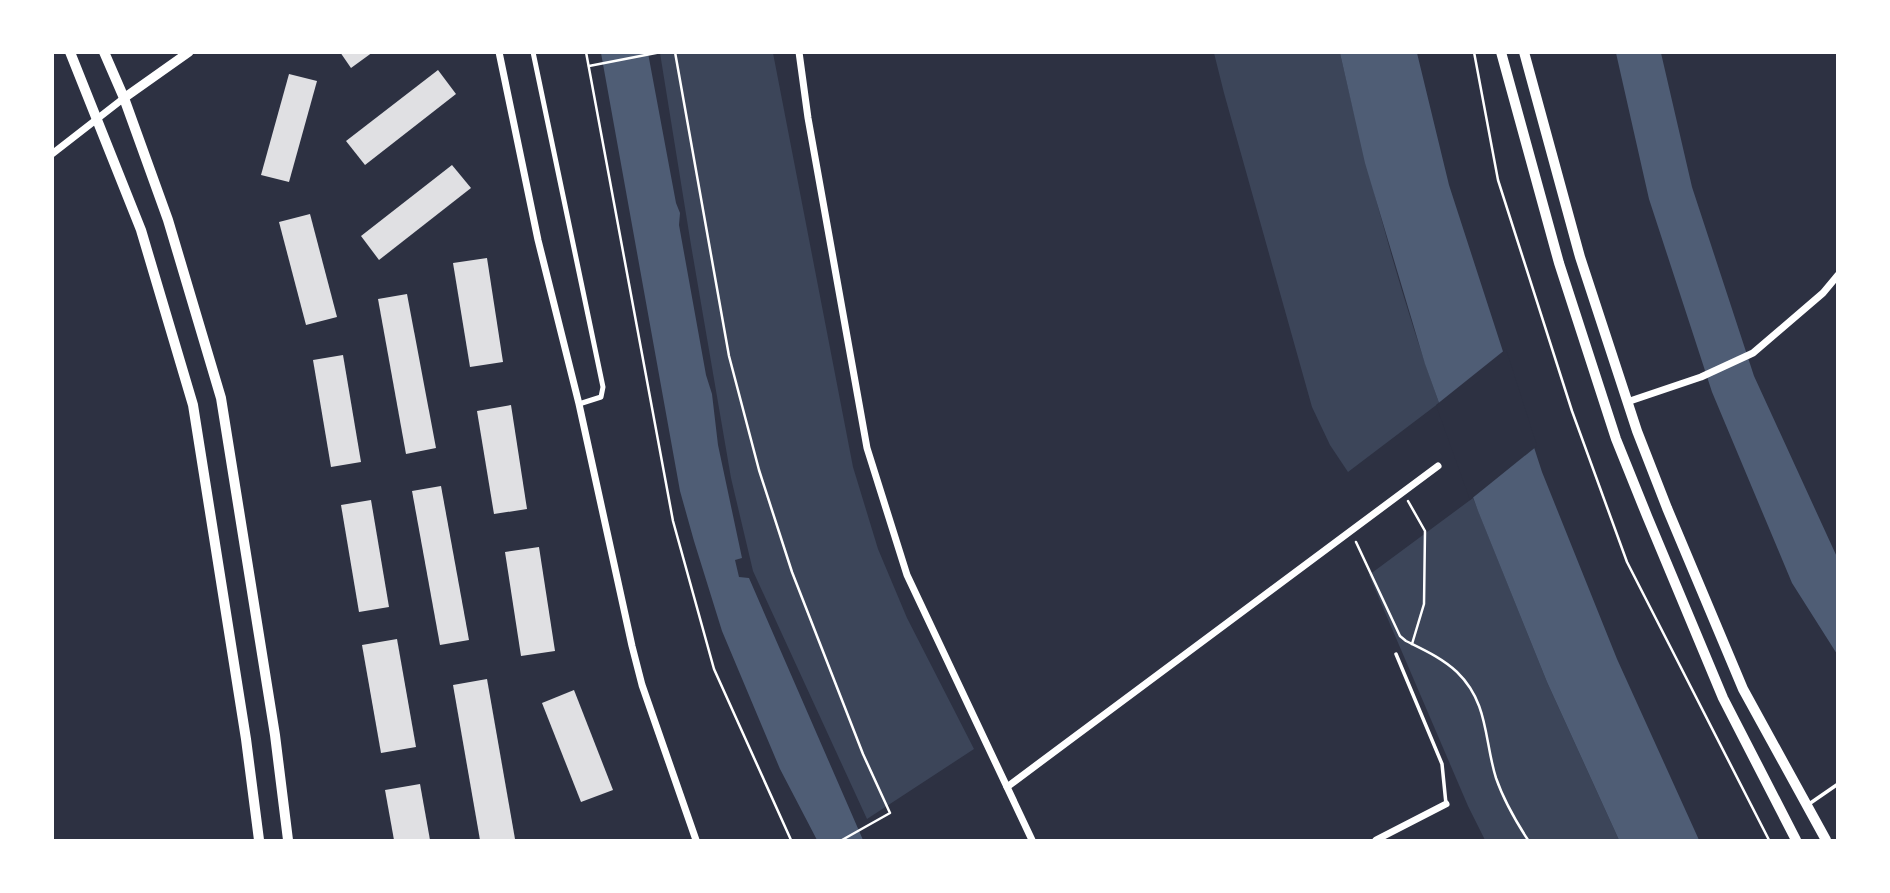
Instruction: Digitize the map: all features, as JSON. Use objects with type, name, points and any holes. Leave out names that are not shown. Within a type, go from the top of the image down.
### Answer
[{"type":"main road","points":[[70,52],[141,230],[193,405],[247,739],[259,841]]},
{"type":"main road","points":[[104,52],[124,98],[168,220],[221,398],[275,735],[288,841]]},
{"type":"main road","points":[[1502,52],[1559,263],[1616,439],[1723,698],[1796,841]]},
{"type":"main road","points":[[1524,52],[1580,257],[1628,402],[1667,508],[1743,689],[1826,841]]},
{"type":"street","points":[[52,154],[189,52]]},
{"type":"street","points":[[499,52],[538,240],[579,404],[632,646],[642,685],[695,841]]},
{"type":"street","points":[[533,52],[603,387],[601,397],[579,404]]},
{"type":"street","points":[[799,52],[808,118],[867,448],[907,575],[1032,841]]},
{"type":"street","points":[[1628,402],[1701,377],[1754,353],[1823,293],[1838,275]]},
{"type":"street","points":[[1007,787],[1438,466]]},
{"type":"street","points":[[1376,841],[1446,804]]},
{"type":"lane","points":[[1396,654],[1442,764],[1446,804]]},
{"type":"lane","points":[[1807,806],[1838,784]]},
{"type":"path","points":[[586,52],[673,522],[715,669],[791,841]]},
{"type":"path","points":[[589,66],[661,52]]},
{"type":"path","points":[[675,52],[729,356],[759,470],[792,572],[863,754],[890,813],[842,841]]},
{"type":"path","points":[[1474,52],[1498,180],[1572,411],[1627,562],[1769,841]]},
{"type":"path","points":[[1402,492],[1425,531],[1424,604],[1412,645]]},
{"type":"path","points":[[1351,531],[1400,636],[1446,663],[1470,688],[1483,713],[1495,775],[1508,808],[1528,841]]},
{"type":"shaded area","points":[[601,53],[648,53],[680,213],[679,225],[706,375],[712,394],[718,445],[742,558],[735,560],[739,577],[749,578],[863,840],[817,840],[780,769],[722,631],[680,491]]},
{"type":"shaded area","points":[[660,53],[773,53],[853,467],[878,549],[907,618],[974,749],[867,819],[753,571],[731,478]]},
{"type":"shaded area","points":[[1214,53],[1340,53],[1384,230],[1439,403],[1348,472],[1330,445],[1312,407]]},
{"type":"shaded area","points":[[1340,53],[1417,53],[1449,185],[1542,472],[1617,659],[1699,840],[1619,840],[1547,682],[1478,511],[1425,364],[1365,163]]},
{"type":"shaded area","points":[[1616,53],[1661,53],[1692,187],[1754,376],[1837,557],[1837,654],[1792,583],[1712,392],[1649,199]]},
{"type":"shaded area","points":[[1473,498],[1547,682],[1619,840],[1485,840],[1369,575]]},
{"type":"pier","points":[[1506,349],[1537,446],[1470,500],[1436,405]]},
{"type":"building","points":[[340,52],[373,52],[351,68]]},
{"type":"building","points":[[438,70],[456,94],[365,165],[346,141]]},
{"type":"building","points":[[289,74],[317,81],[289,182],[261,175]]},
{"type":"building","points":[[452,165],[471,188],[379,260],[361,236]]},
{"type":"building","points":[[310,214],[337,317],[306,325],[279,222]]},
{"type":"building","points":[[487,258],[503,362],[470,367],[453,263]]},
{"type":"building","points":[[407,294],[436,448],[406,454],[378,299]]},
{"type":"building","points":[[343,355],[361,462],[331,467],[313,360]]},
{"type":"building","points":[[511,405],[527,509],[494,514],[477,411]]},
{"type":"building","points":[[441,486],[469,640],[440,645],[412,491]]},
{"type":"building","points":[[371,500],[389,607],[359,612],[341,505]]},
{"type":"building","points":[[539,547],[555,651],[521,656],[505,552]]},
{"type":"building","points":[[397,639],[416,747],[381,753],[362,645]]},
{"type":"building","points":[[487,679],[515,839],[480,840],[453,685]]},
{"type":"building","points":[[574,690],[613,790],[581,802],[542,703]]},
{"type":"building","points":[[420,784],[430,840],[394,840],[385,790]]}]
